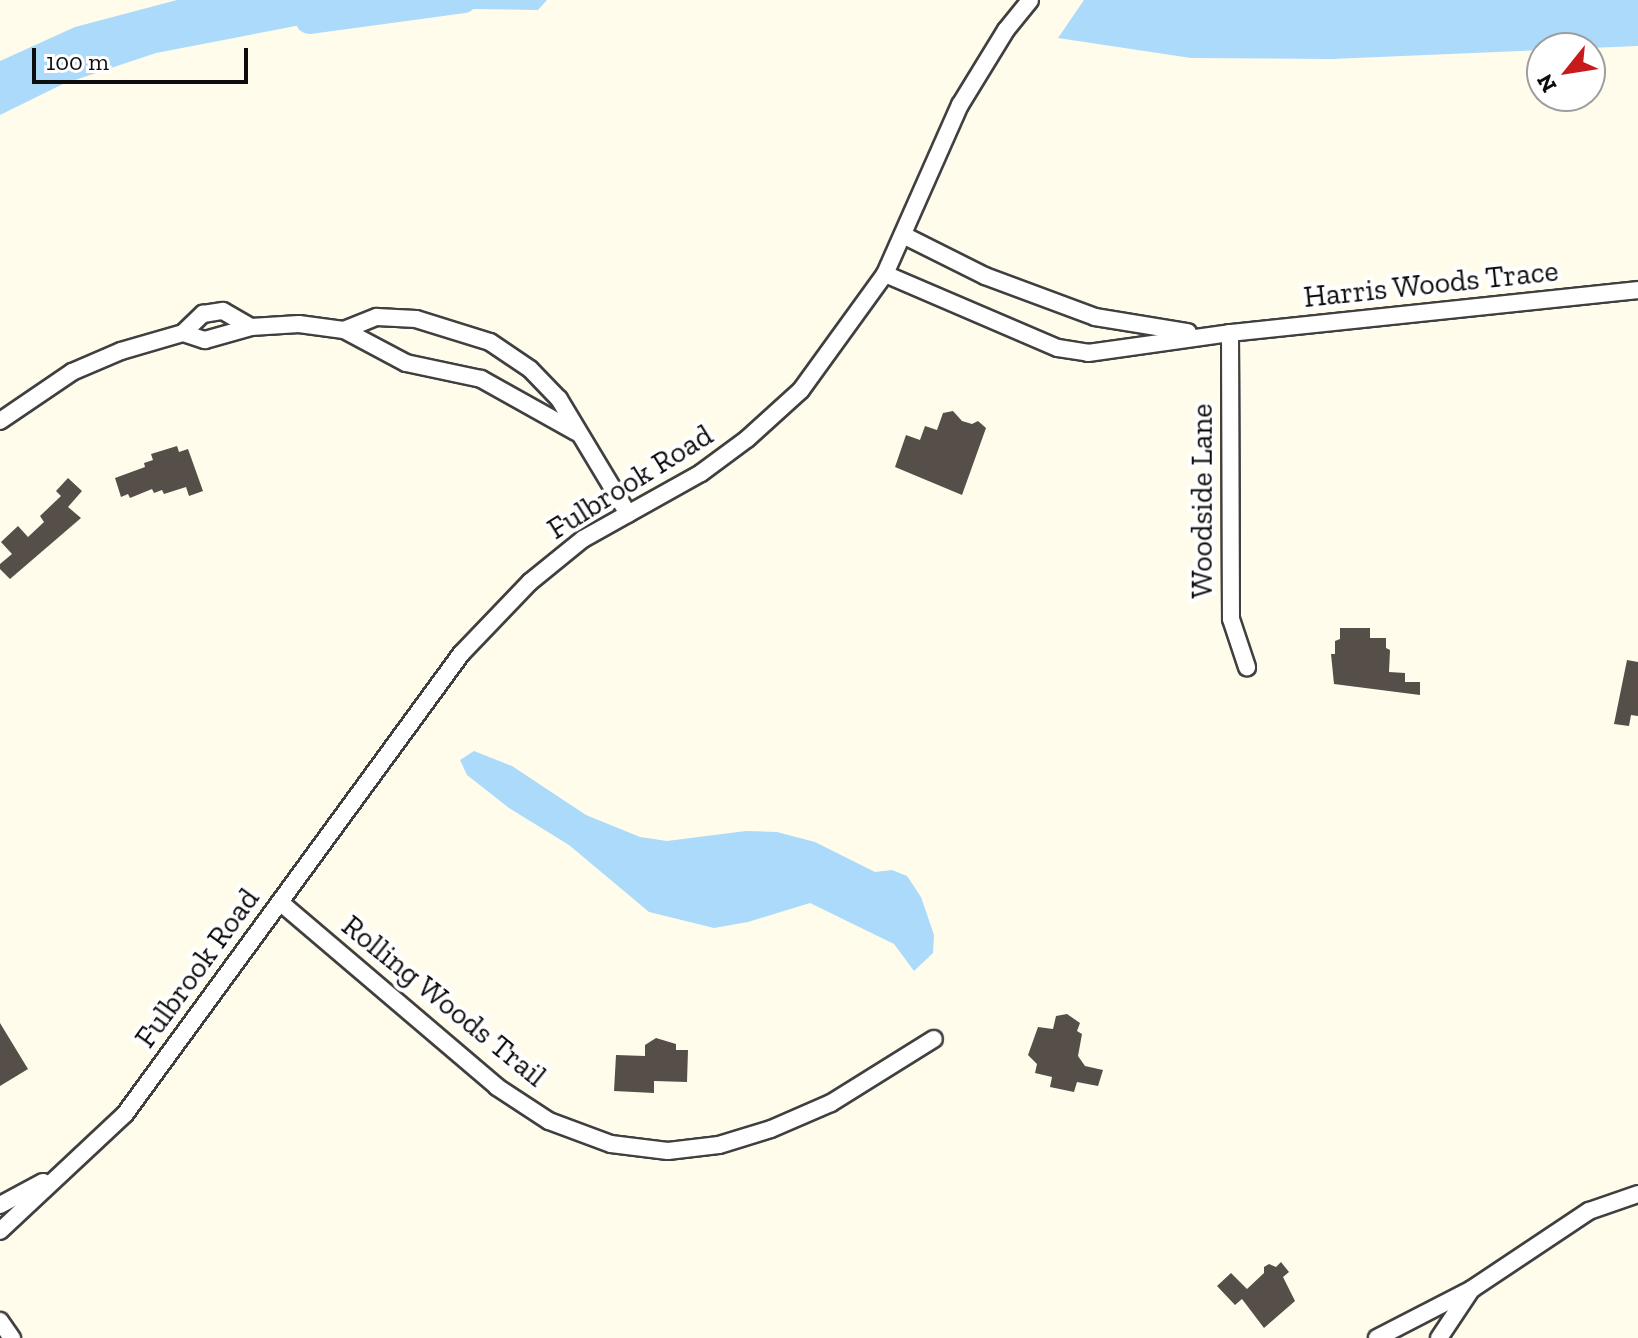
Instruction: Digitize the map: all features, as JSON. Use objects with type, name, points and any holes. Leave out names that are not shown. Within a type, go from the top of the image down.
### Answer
[{"type":"street","name":"Fulbrook Road","points":[[0,1231],[125,1114],[461,654],[530,582],[583,539],[701,473],[747,439],[801,390],[885,274],[960,105],[1006,30],[1030,0]]},
{"type":"street","name":"Harris Woods Trace","points":[[903,235],[985,276],[1095,317],[1164,331],[1230,333]]},
{"type":"street","name":"Harris Woods Trace","points":[[885,274],[1058,348],[1088,353],[1230,333],[1638,290]]},
{"type":"street","points":[[0,421],[72,372],[121,351],[183,333],[203,314],[223,311],[251,327]]},
{"type":"street","points":[[344,330],[377,317],[416,319],[490,342],[530,369],[559,399],[576,432],[628,514]]},
{"type":"street","points":[[183,333],[205,340],[251,327],[299,324],[344,330],[406,363],[481,379],[576,432]]},
{"type":"street","name":"Woodside Lane","points":[[1230,333],[1231,619],[1247,667]]},
{"type":"street","name":"Rolling Woods Trail","points":[[280,902],[497,1087],[549,1121],[611,1144],[668,1151],[719,1145],[771,1129],[831,1103],[934,1039]]},
{"type":"street","name":"Fulbrook Road","points":[[0,1205],[66,1170]]},
{"type":"street","points":[[1377,1338],[1472,1289],[1576,1218],[1638,1194]]},
{"type":"street","points":[[1439,1338],[1472,1289]]},
{"type":"street","points":[[0,1321],[12,1338]]},
{"type":"water","points":[[177,0],[547,0],[538,10],[389,8],[156,53],[63,84],[0,115],[0,61],[75,27]]},
{"type":"water","points":[[1084,0],[1638,0],[1638,46],[1606,47],[1606,32],[1526,32],[1526,51],[1332,59],[1191,58],[1058,38]]},
{"type":"water","points":[[474,751],[512,766],[586,815],[640,837],[667,841],[746,831],[777,832],[815,842],[875,872],[892,870],[907,876],[921,897],[934,935],[933,953],[914,971],[894,944],[810,903],[748,922],[714,928],[649,912],[569,845],[509,808],[467,775],[460,760]]},
{"type":"building","points":[[953,411],[962,421],[972,424],[978,421],[986,428],[962,495],[895,467],[906,435],[920,440],[925,426],[937,430],[943,413]]},
{"type":"building","points":[[177,446],[179,452],[188,449],[203,491],[189,496],[186,487],[164,494],[162,490],[154,493],[152,489],[130,498],[128,494],[121,497],[115,478],[145,467],[144,463],[153,460],[151,454]]},
{"type":"building","points":[[68,478],[82,491],[68,507],[81,518],[10,579],[0,569],[0,564],[12,554],[1,542],[18,526],[28,537],[44,522],[40,516],[61,496],[56,491]]},
{"type":"building","points":[[1340,628],[1370,628],[1370,638],[1386,638],[1386,648],[1390,650],[1389,672],[1405,673],[1405,682],[1420,682],[1420,695],[1334,684],[1331,654],[1335,654],[1335,641],[1340,639]]},
{"type":"building","points":[[1627,660],[1638,662],[1638,716],[1631,715],[1629,726],[1614,724]]},
{"type":"building","points":[[1067,1014],[1080,1023],[1077,1031],[1082,1034],[1078,1056],[1085,1066],[1103,1070],[1098,1086],[1077,1082],[1074,1092],[1050,1087],[1052,1077],[1035,1073],[1037,1064],[1028,1055],[1038,1027],[1053,1029],[1056,1016]]},
{"type":"building","points":[[0,1023],[28,1069],[0,1086]]},
{"type":"building","points":[[656,1038],[676,1044],[676,1050],[688,1050],[687,1082],[654,1081],[654,1093],[614,1091],[616,1055],[645,1056],[645,1045]]},
{"type":"building","points":[[1281,1262],[1289,1272],[1283,1277],[1295,1301],[1264,1328],[1242,1299],[1235,1305],[1217,1286],[1231,1273],[1247,1289],[1264,1273],[1264,1267],[1269,1264],[1276,1267]]},
{"type":"waterway","points":[[309,21],[464,0]]}]
